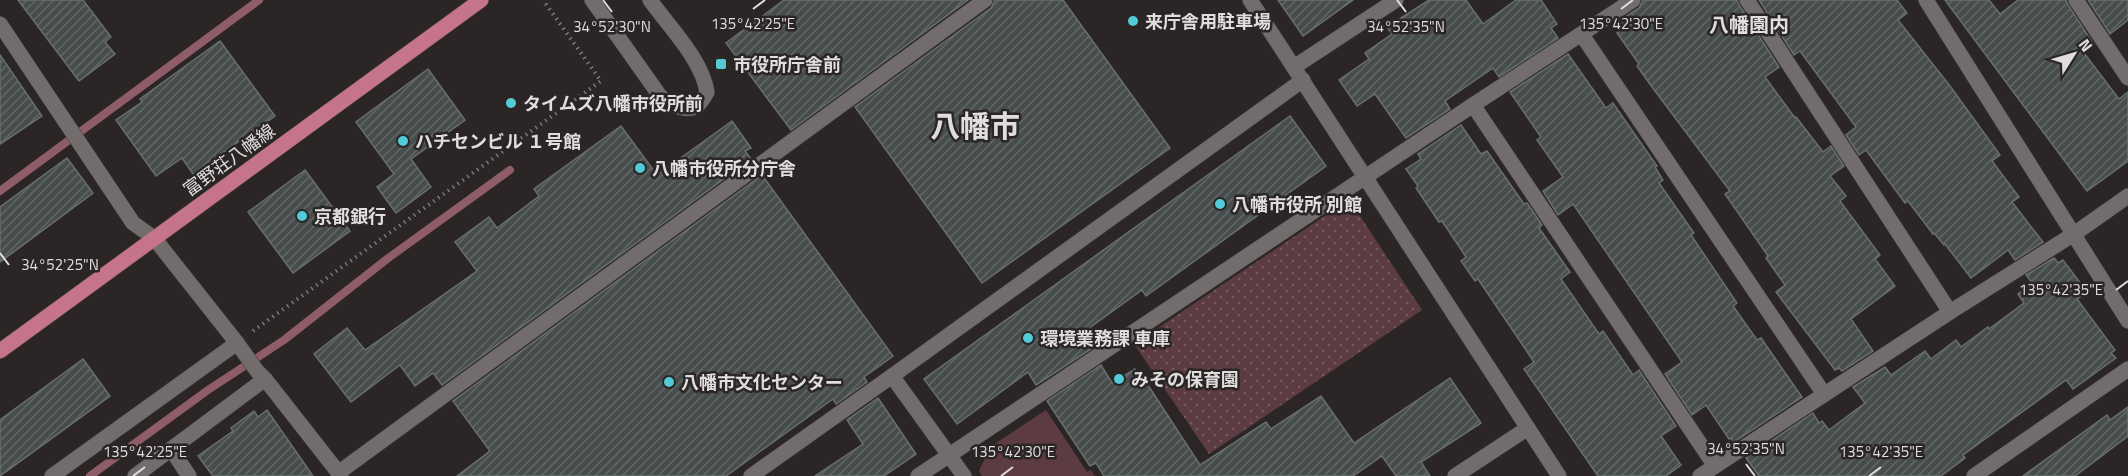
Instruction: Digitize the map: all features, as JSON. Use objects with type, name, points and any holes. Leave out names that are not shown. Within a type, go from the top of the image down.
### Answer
[{"type":"main road","name":"富野荘八幡線","points":[[0,351],[481,0]]},
{"type":"street","points":[[591,0],[660,96],[673,107],[686,108],[698,105],[707,92],[705,79],[650,0]]},
{"type":"street","points":[[0,24],[133,223],[154,238],[340,474],[985,0]]},
{"type":"street","points":[[1250,0],[1559,476]]},
{"type":"street","points":[[751,476],[892,376],[1396,0]]},
{"type":"street","points":[[918,476],[1633,0]]},
{"type":"street","points":[[1747,0],[1950,312]]},
{"type":"street","points":[[1926,0],[2128,321]]},
{"type":"street","points":[[2076,0],[2128,78]]},
{"type":"street","points":[[1582,35],[1824,394]]},
{"type":"street","points":[[1473,105],[1715,466]]},
{"type":"street","points":[[1700,476],[1950,312],[2074,234],[2128,196]]},
{"type":"street","points":[[52,476],[239,346]]},
{"type":"street","points":[[1974,476],[2128,369]]},
{"type":"street","points":[[135,476],[261,375]]},
{"type":"street","points":[[892,376],[964,476]]},
{"type":"street","points":[[1455,476],[1528,428]]},
{"type":"street","points":[[171,449],[189,476]]},
{"type":"path","points":[[239,346],[601,81],[543,0]]},
{"type":"shaded area","points":[[1338,207],[1356,210],[1422,310],[1209,454],[1134,344]]},
{"type":"shaded area","points":[[1046,410],[1087,472],[1091,470],[1095,476],[982,476],[979,471],[990,447]]},
{"type":"building","points":[[18,0],[83,0],[111,37],[105,42],[115,54],[79,81]]},
{"type":"building","points":[[784,0],[968,0],[791,130],[726,43]]},
{"type":"building","points":[[995,0],[1063,0],[1170,148],[982,283],[855,107],[991,8]]},
{"type":"building","points":[[1278,0],[1353,0],[1303,36]]},
{"type":"building","points":[[1429,0],[1466,0],[1483,24],[1516,0],[1541,0],[1557,24],[1551,28],[1558,38],[1499,77],[1493,68],[1445,101],[1450,109],[1406,138],[1375,94],[1357,106],[1339,80],[1369,59],[1365,53],[1392,34],[1387,27]]},
{"type":"building","points":[[1643,0],[1737,0],[1779,67],[1765,77],[1823,152],[1831,146],[1844,166],[1830,176],[1846,196],[1840,201],[1880,255],[1875,259],[1895,286],[1851,319],[1873,351],[1842,371],[1839,368],[1835,370],[1776,292],[1785,285],[1725,194],[1730,191],[1652,87],[1617,33],[1619,32],[1614,24],[1639,8]]},
{"type":"building","points":[[1759,0],[1897,0],[1907,13],[1898,20],[2000,155],[1992,161],[2019,197],[2012,202],[2043,242],[2015,260],[2008,250],[1971,278],[1908,201],[1905,203],[1866,150],[1859,155],[1846,135],[1856,127],[1800,51],[1794,55]]},
{"type":"building","points":[[1945,0],[1989,0],[2000,14],[2018,0],[2066,0],[2094,45],[2084,53],[2119,99],[2128,92],[2128,161],[2087,191]]},
{"type":"building","points":[[2088,0],[2128,0],[2128,20],[2110,34]]},
{"type":"building","points":[[220,41],[275,116],[193,174],[182,158],[156,176],[116,120],[142,102],[140,99]]},
{"type":"building","points":[[1568,54],[1606,108],[1613,103],[1657,166],[1655,167],[1663,180],[1659,183],[1694,233],[1691,235],[1737,303],[1733,306],[1757,340],[1761,338],[1802,397],[1734,442],[1731,438],[1729,439],[1706,405],[1692,415],[1665,374],[1682,362],[1573,204],[1558,215],[1543,191],[1563,177],[1537,140],[1541,137],[1510,92]]},
{"type":"building","points":[[0,55],[42,116],[0,144]]},
{"type":"building","name":"ハチセンビル １号館","points":[[428,69],[465,120],[411,159],[431,187],[396,213],[377,187],[394,174],[356,122]]},
{"type":"building","points":[[1290,116],[1326,166],[1146,296],[1142,290],[1081,334],[1091,349],[1036,385],[1028,372],[957,424],[924,379]]},
{"type":"building","points":[[732,121],[751,148],[745,151],[751,159],[442,385],[433,373],[415,386],[400,365],[351,402],[314,354],[347,328],[365,350],[477,271],[455,242],[489,217],[497,228],[539,196],[534,189],[621,126],[657,175]]},
{"type":"building","points":[[1461,125],[1481,154],[1487,151],[1524,204],[1527,203],[1542,225],[1539,228],[1570,272],[1561,279],[1599,334],[1603,331],[1633,375],[1639,370],[1676,426],[1661,436],[1681,465],[1666,476],[1598,476],[1524,369],[1534,362],[1478,279],[1475,281],[1461,261],[1466,257],[1416,188],[1418,186],[1406,169],[1421,159],[1418,154]]},
{"type":"building","points":[[67,158],[93,193],[0,262],[0,207]]},
{"type":"building","points":[[305,170],[350,231],[293,273],[248,212]]},
{"type":"building","points":[[762,175],[893,356],[864,377],[867,382],[836,404],[833,399],[726,476],[457,476],[490,451],[453,401]]},
{"type":"building","points":[[2054,258],[2058,263],[2063,260],[2087,292],[2077,299],[2115,350],[2111,353],[2116,358],[2073,389],[2066,380],[1963,455],[1965,458],[1941,476],[1759,476],[1746,458],[1813,413],[1819,423],[1822,421],[1829,430],[1865,403],[1853,387],[1885,367],[1891,375],[1925,351],[1931,359],[1956,340],[1961,347],[1988,327],[1989,329],[2024,303],[2018,294],[2033,284],[2026,275]]},
{"type":"building","points":[[83,359],[110,396],[0,476],[0,420]]},
{"type":"building","points":[[1101,365],[1112,383],[1135,369],[1142,381],[1144,379],[1200,465],[1266,422],[1271,429],[1321,396],[1354,443],[1450,378],[1481,423],[1421,462],[1430,476],[1396,476],[1382,456],[1353,476],[1104,476],[1096,463],[1090,466],[1047,401]]},
{"type":"building","points":[[878,398],[916,454],[884,476],[815,476],[863,444],[847,420]]},
{"type":"building","points":[[2128,407],[2128,436],[2075,476],[2023,476],[2107,415],[2110,420]]},
{"type":"building","points":[[267,410],[313,476],[213,476],[198,456],[233,431],[231,428],[254,411],[258,417]]},
{"type":"waterway","points":[[0,191],[259,0]]},
{"type":"waterway","points":[[90,476],[208,390],[284,340],[387,259],[510,170]]},
{"type":"place","name":"来庁舎用駐車場","points":[[1133,21]]},
{"type":"place","name":"市役所庁舎前","points":[[721,64]]},
{"type":"place","name":"タイムズ八幡市役所前","points":[[511,103]]},
{"type":"place","name":"ハチセンビル １号館","points":[[403,141]]},
{"type":"place","name":"八幡市役所分庁舎","points":[[640,168]]},
{"type":"place","name":"八幡市役所 別館","points":[[1220,204]]},
{"type":"place","name":"京都銀行","points":[[302,216]]},
{"type":"place","name":"環境業務課 車庫","points":[[1028,338]]},
{"type":"place","name":"みその保育園","points":[[1119,379]]},
{"type":"place","name":"八幡市文化センター","points":[[669,382]]},
{"type":"district","name":"八幡園内","points":[[1749,24]]},
{"type":"district","name":"八幡市","points":[[975,126]]}]
